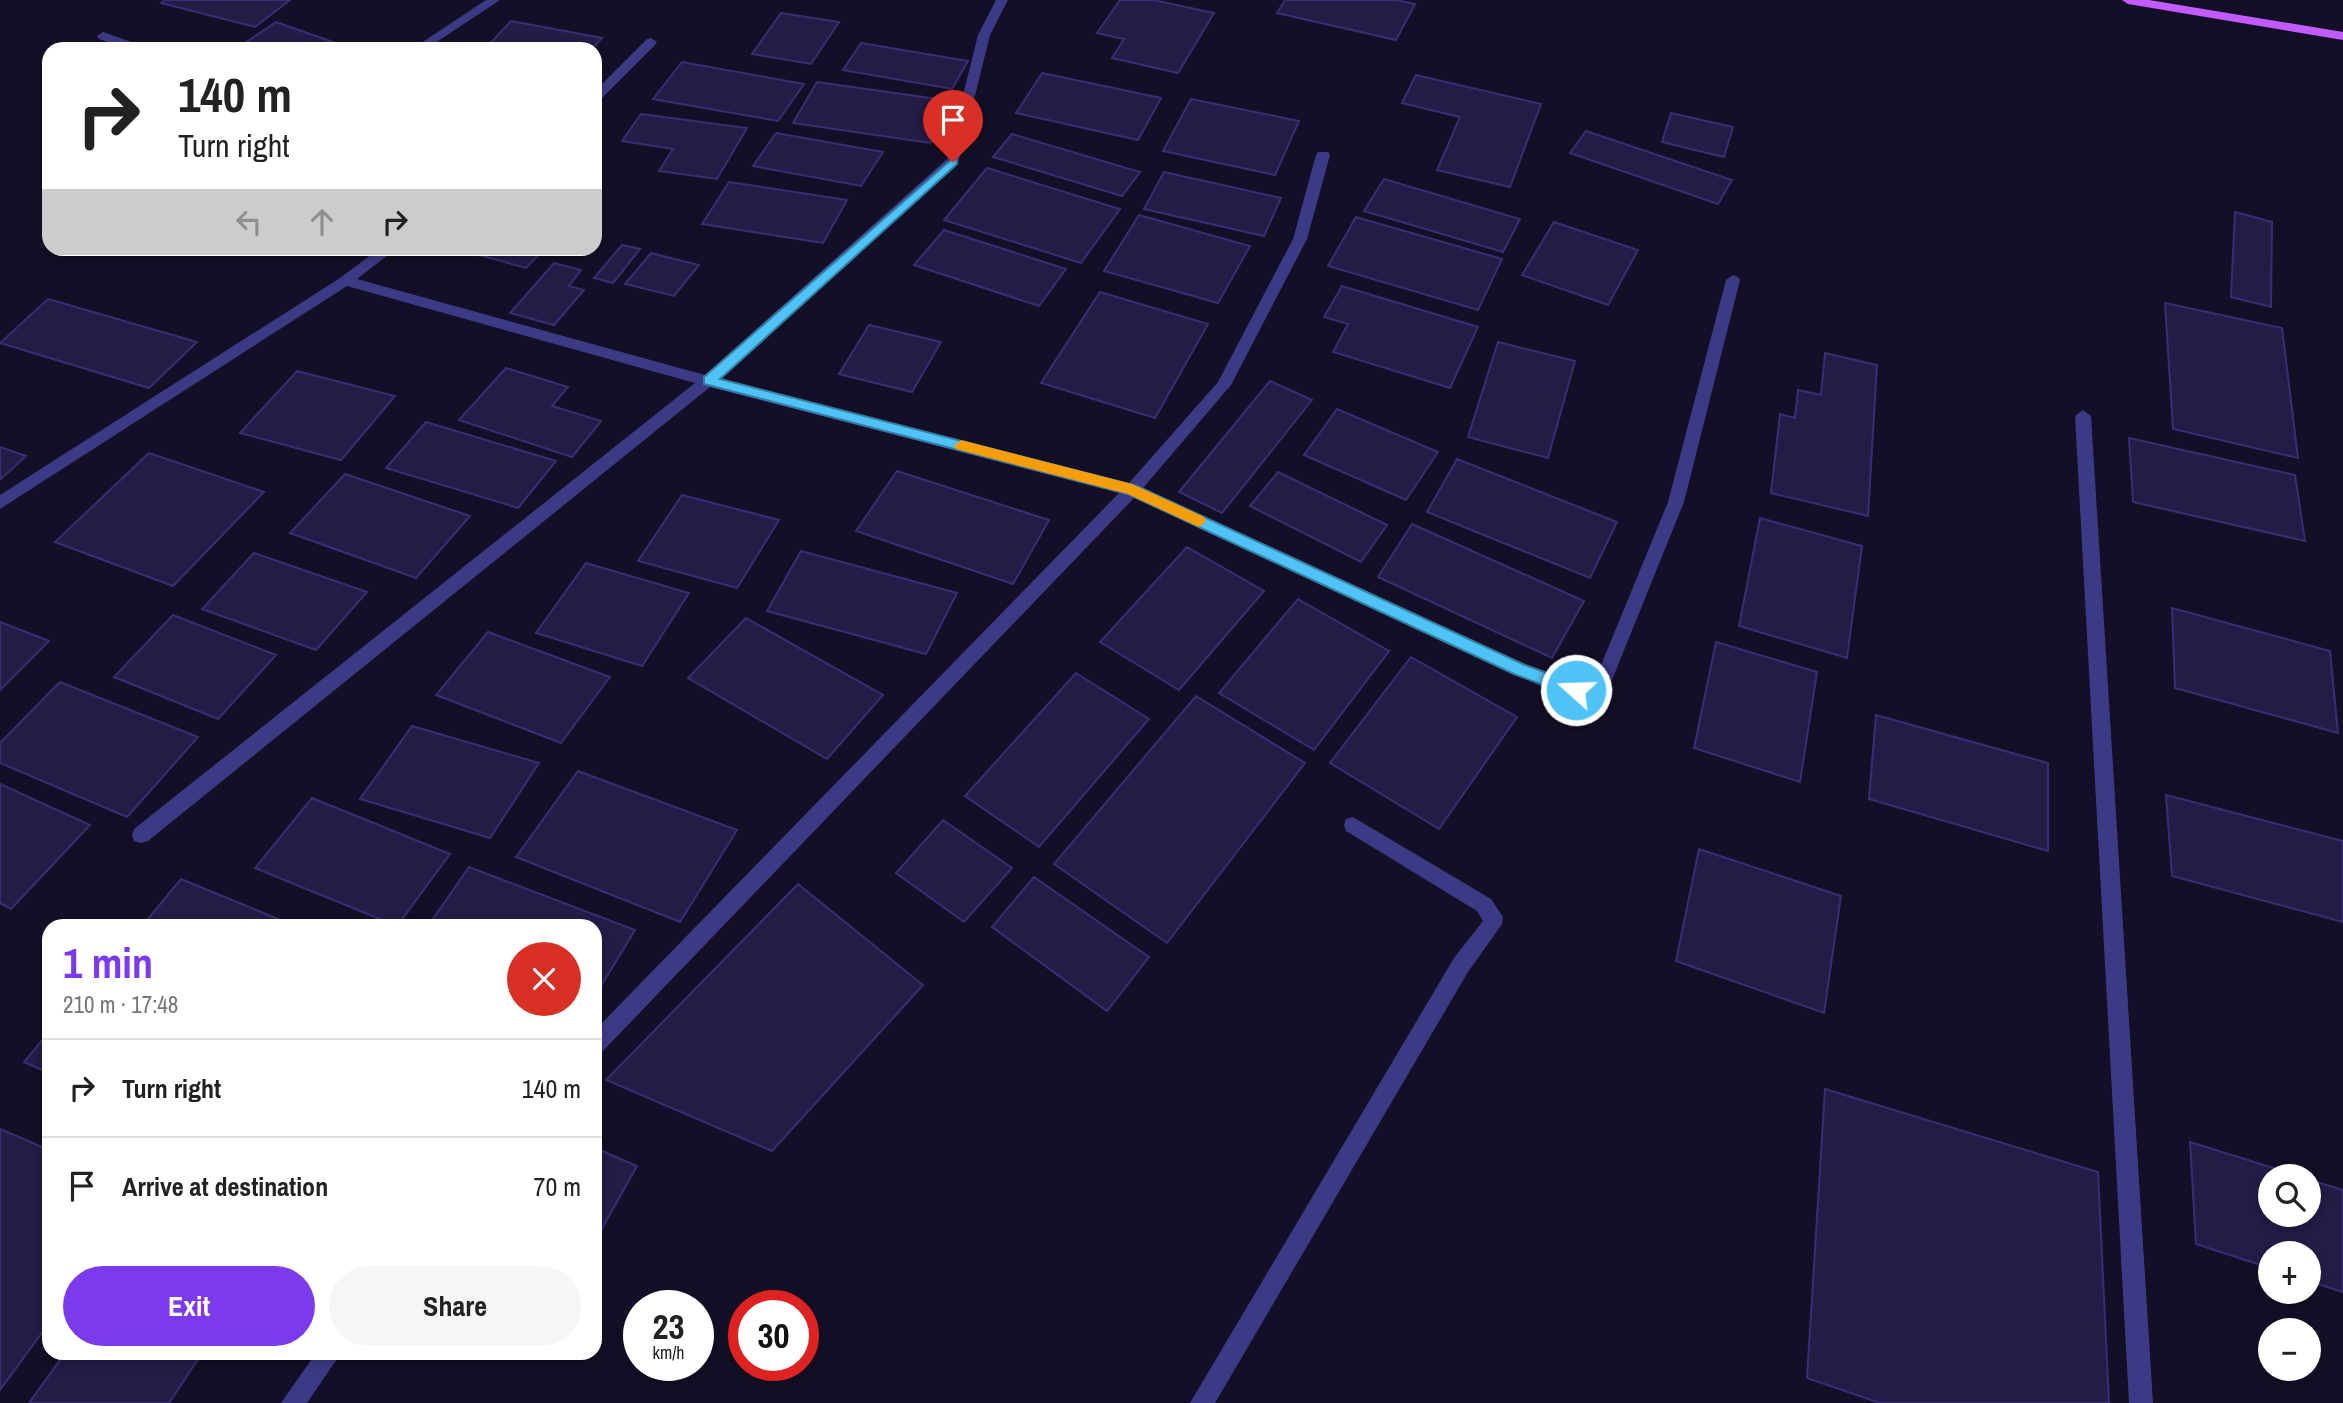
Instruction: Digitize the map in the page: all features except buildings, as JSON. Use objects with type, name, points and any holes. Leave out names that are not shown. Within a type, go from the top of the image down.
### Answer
[{"type":"main road","points":[[2128,0],[2343,36]]},
{"type":"street","points":[[429,42],[494,0]]},
{"type":"street","points":[[141,835],[709,381],[953,162],[984,35],[1002,0]]},
{"type":"street","points":[[103,36],[120,42]]},
{"type":"street","points":[[602,91],[651,42]]},
{"type":"street","points":[[602,1038],[1132,490],[1224,385],[1300,239],[1323,155]]},
{"type":"street","points":[[0,503],[345,281],[379,256]]},
{"type":"street","points":[[345,281],[709,381],[1132,490],[1520,670],[1576,690],[1593,686],[1606,675],[1676,502],[1733,280]]},
{"type":"street","points":[[2083,416],[2141,1403]]},
{"type":"street","points":[[1202,1403],[1461,965],[1492,924],[1493,917],[1484,905],[1353,825]]},
{"type":"street","points":[[293,1403],[325,1360]]},
{"type":"slow traffic","points":[[961,446],[1132,490],[1199,521]]},
{"type":"route","points":[[953,162],[709,381],[1132,490],[1520,670],[1576,690]]}]
